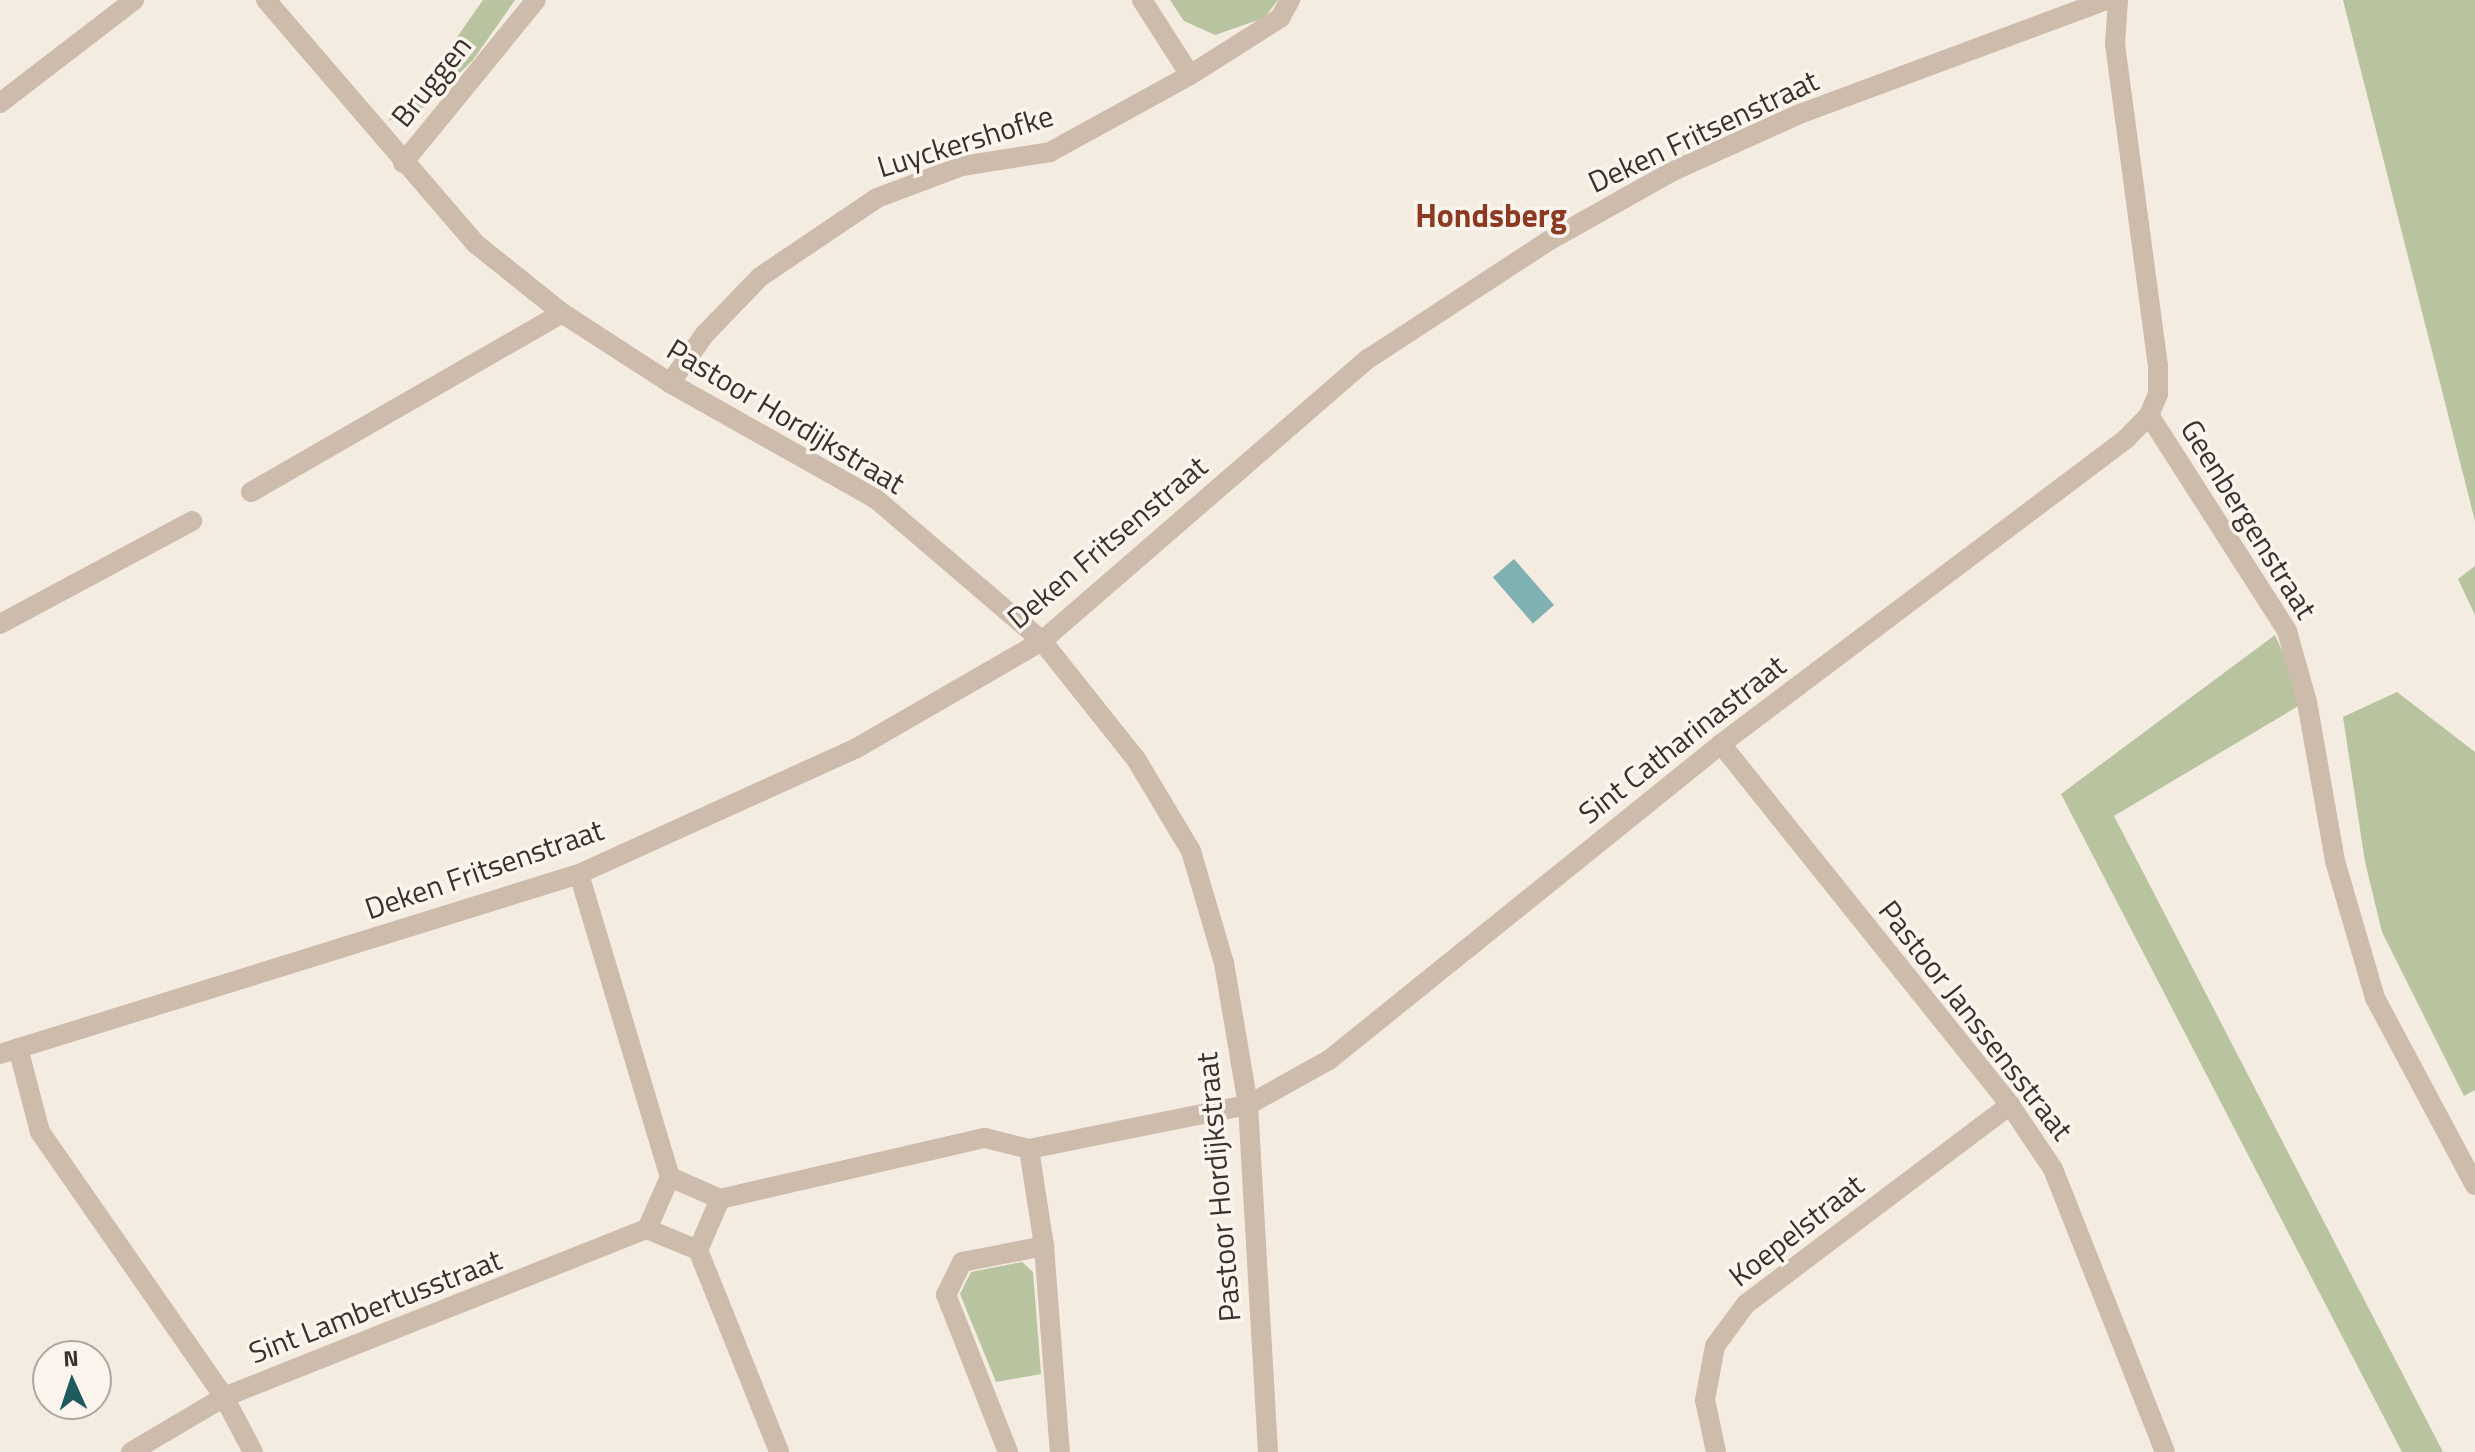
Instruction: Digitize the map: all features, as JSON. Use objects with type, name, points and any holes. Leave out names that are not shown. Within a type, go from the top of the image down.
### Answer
[{"type":"street","points":[[0,103],[134,0]]},
{"type":"street","name":"Pastoor Hordijkstraat","points":[[266,0],[403,163],[476,244],[562,313],[670,383],[876,499],[1042,641],[1136,759],[1191,851],[1224,963],[1248,1105],[1268,1452]]},
{"type":"street","name":"Bruggen","points":[[403,163],[536,0]]},
{"type":"street","points":[[1142,0],[1190,75]]},
{"type":"street","name":"Luyckershofke","points":[[670,383],[705,334],[760,277],[877,198],[962,166],[1050,152],[1190,75],[1280,18],[1290,0]]},
{"type":"street","name":"Deken Fritsenstraat","points":[[9,1051],[579,874],[855,749],[1042,641],[1368,359],[1550,240],[1671,172],[1797,115],[2107,0]]},
{"type":"street","name":"Geenbergenstraat","points":[[2118,0],[2115,44],[2158,365],[2158,394],[2149,415],[2287,631],[2307,702],[2335,861],[2375,998],[2475,1185]]},
{"type":"street","points":[[251,492],[562,313]]},
{"type":"street","name":"Sint Catharinastraat","points":[[1248,1105],[1329,1060],[1721,744],[2126,439],[2149,415]]},
{"type":"street","points":[[0,624],[192,521]]},
{"type":"street","name":"Pastoor Janssensstraat","points":[[1721,744],[2010,1105],[2053,1169],[2165,1452]]},
{"type":"street","points":[[579,874],[670,1177],[647,1229],[698,1250]]},
{"type":"street","points":[[9,1051],[40,1132],[224,1397],[253,1452]]},
{"type":"street","points":[[670,1177],[720,1199],[985,1138],[1029,1149],[1248,1105]]},
{"type":"street","name":"Koepelstraat","points":[[1716,1452],[1705,1400],[1715,1346],[1746,1304],[2010,1105]]},
{"type":"street","points":[[1029,1149],[1044,1246],[1060,1452]]},
{"type":"street","points":[[720,1199],[698,1250],[779,1452]]},
{"type":"street","name":"Sint Lambertusstraat","points":[[131,1452],[224,1397],[647,1229]]},
{"type":"street","points":[[1008,1452],[946,1295],[962,1262],[1044,1246]]},
{"type":"green space","points":[[483,0],[515,0],[473,60],[425,107],[388,121],[441,60]]},
{"type":"green space","points":[[1170,0],[1278,0],[1264,18],[1215,35],[1184,21]]},
{"type":"green space","points":[[2343,0],[2475,0],[2475,521]]},
{"type":"green space","points":[[2475,566],[2475,615],[2458,579]]},
{"type":"green space","points":[[2275,635],[2305,702],[2114,816],[2443,1452],[2402,1452],[2061,794]]},
{"type":"green space","points":[[2397,692],[2475,752],[2475,1090],[2464,1096],[2382,932],[2365,862],[2343,717]]},
{"type":"green space","points":[[1022,1262],[1033,1272],[1041,1374],[996,1382],[960,1294],[971,1272]]},
{"type":"water","points":[[1514,559],[1554,605],[1533,623],[1493,577]]},
{"type":"district","name":"Hondsberg","points":[[1491,215]]}]
